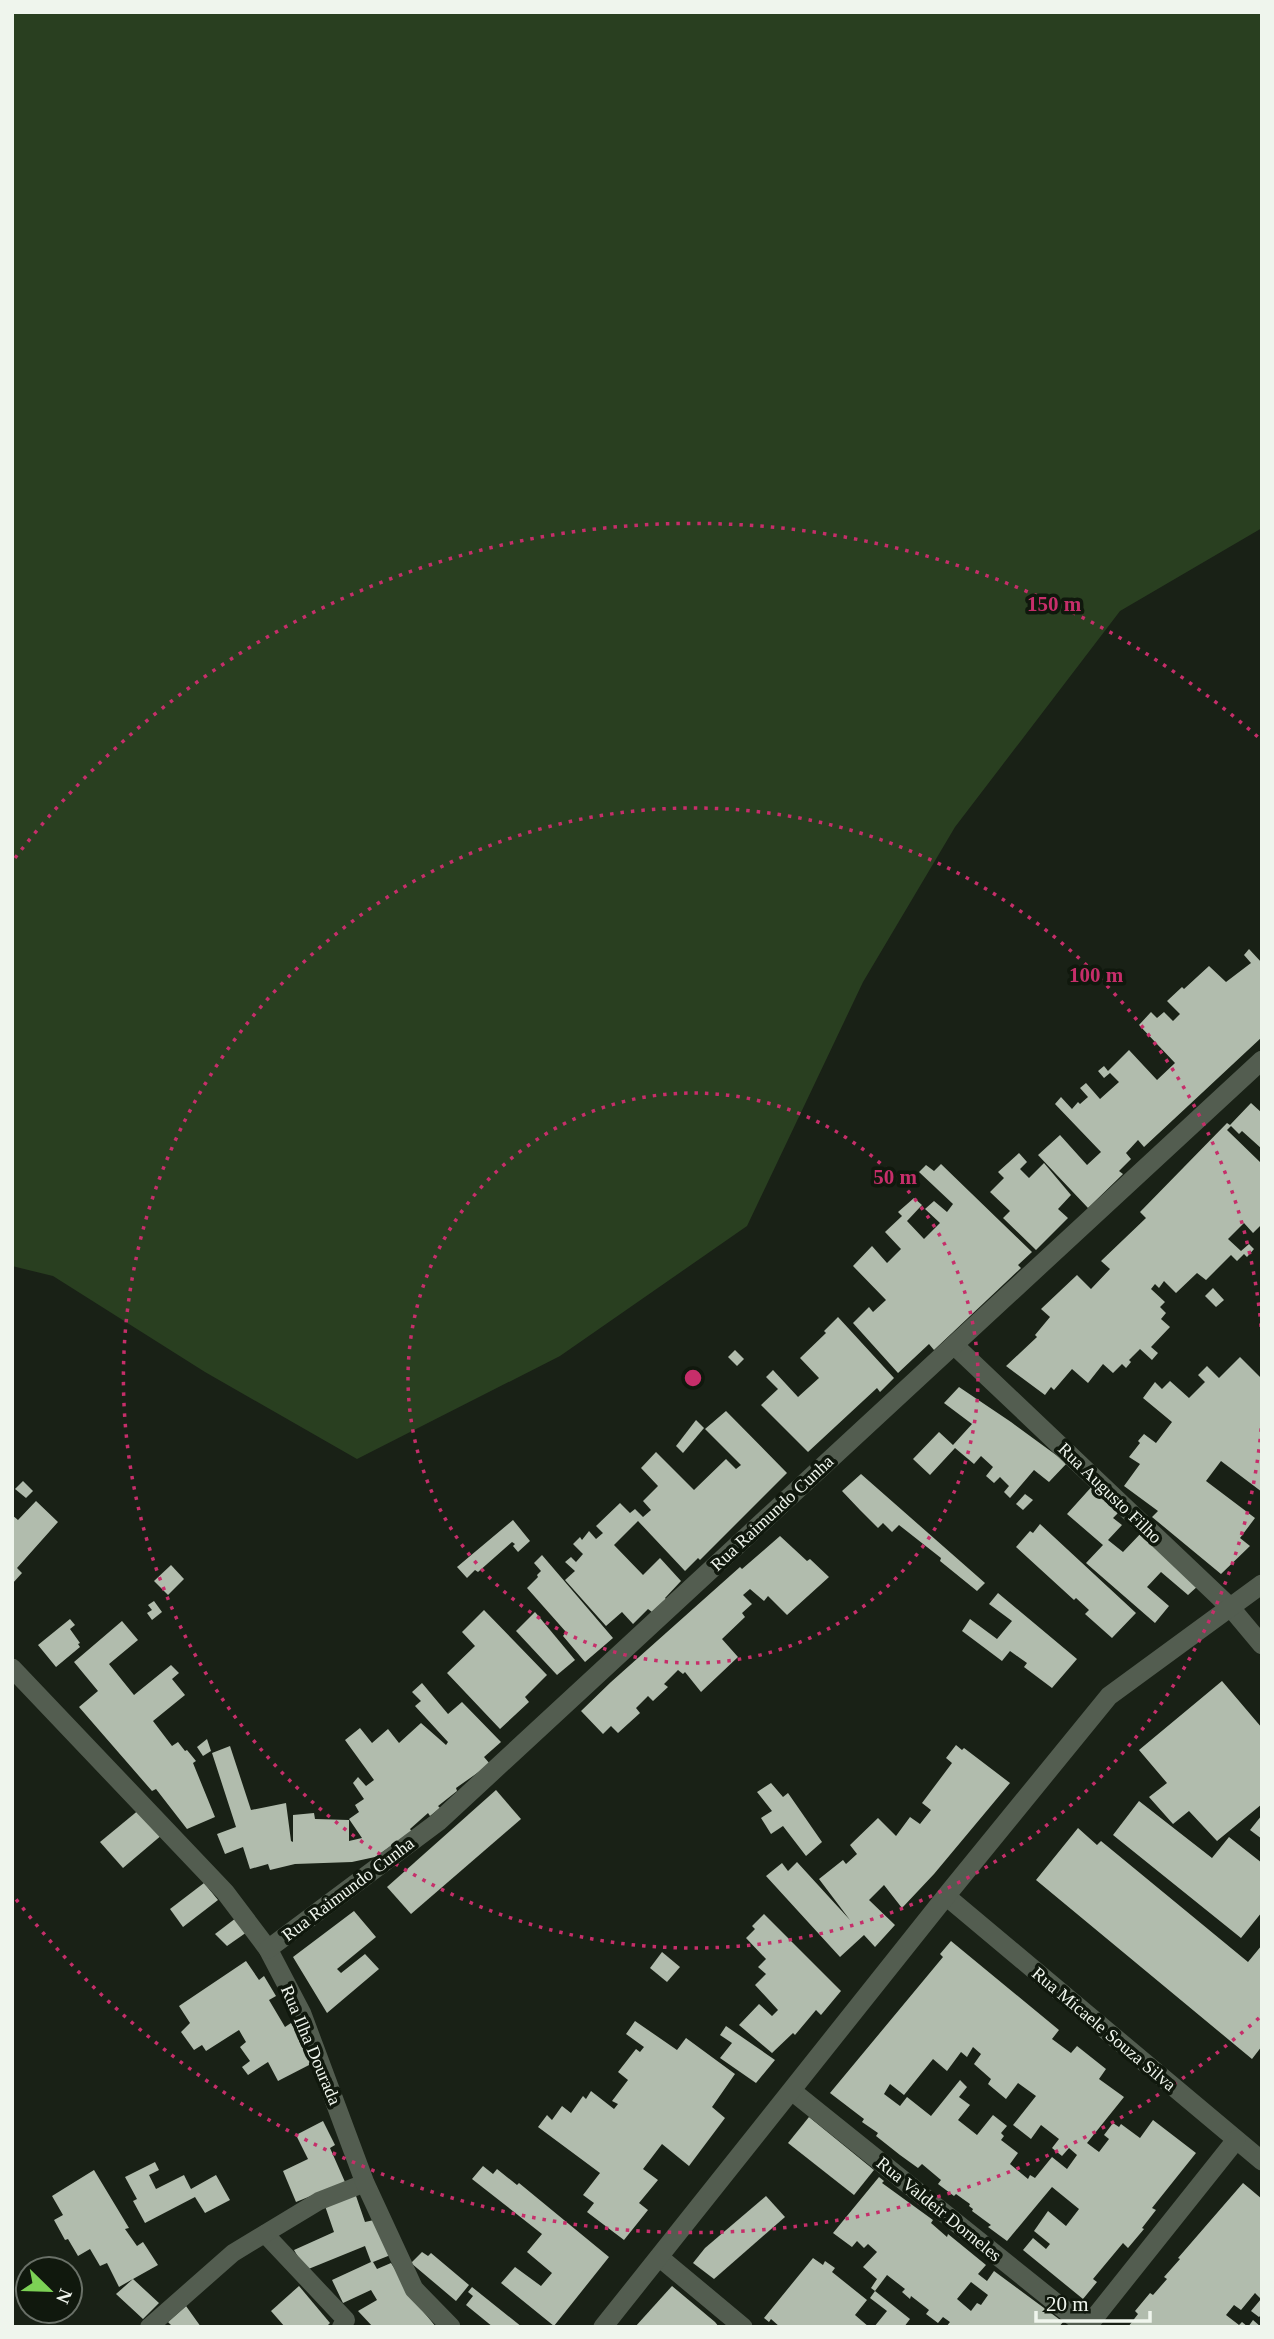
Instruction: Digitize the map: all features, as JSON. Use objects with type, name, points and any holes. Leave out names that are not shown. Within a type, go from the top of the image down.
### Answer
[{"type":"street","name":"Rua Raimundo Cunha","points":[[268,1949],[438,1822],[1262,1060]]},
{"type":"street","name":"Rua Augusto Filho","points":[[954,1345],[1231,1608],[1262,1645]]},
{"type":"street","points":[[603,2327],[1109,1696],[1262,1584]]},
{"type":"street","name":"Rua Ilha Dourada","points":[[12,1668],[225,1892],[268,1949],[302,2014],[365,2183],[414,2289],[451,2327]]},
{"type":"street","name":"Rua Micaele Souza Silva","points":[[946,1896],[1262,2161]]},
{"type":"street","name":"Rua Valdeir Dorneles","points":[[792,2091],[1086,2327]]},
{"type":"street","points":[[1086,2327],[1236,2140]]},
{"type":"street","points":[[659,2257],[743,2327]]},
{"type":"lane","points":[[149,2327],[233,2253],[319,2202],[365,2183]]},
{"type":"lane","points":[[265,2234],[346,2320],[341,2327]]},
{"type":"green space","points":[[12,12],[1262,12],[1262,528],[1120,611],[955,827],[863,982],[747,1226],[560,1356],[357,1459],[205,1372],[53,1276],[12,1266]]},
{"type":"building","points":[[1249,949],[1262,963],[1262,1037],[1144,1147],[1138,1140],[1126,1153],[1131,1159],[1119,1171],[1123,1174],[1088,1208],[1038,1155],[1060,1135],[1087,1165],[1101,1152],[1055,1104],[1061,1097],[1072,1109],[1078,1102],[1080,1104],[1088,1097],[1080,1088],[1086,1083],[1100,1099],[1119,1082],[1110,1073],[1104,1078],[1098,1071],[1104,1066],[1108,1071],[1129,1050],[1157,1080],[1175,1063],[1139,1025],[1151,1012],[1157,1018],[1164,1012],[1173,1021],[1180,1014],[1167,1001],[1209,966],[1226,982],[1251,963],[1244,955]]},
{"type":"building","points":[[1251,1103],[1262,1113],[1262,1149],[1242,1131],[1239,1134],[1231,1126],[1227,1130],[1262,1164],[1262,1224],[1253,1233],[1244,1223],[1228,1239],[1241,1251],[1249,1244],[1254,1249],[1247,1257],[1244,1254],[1237,1261],[1231,1255],[1206,1280],[1197,1273],[1176,1293],[1164,1281],[1159,1288],[1155,1284],[1151,1289],[1165,1302],[1160,1307],[1166,1313],[1161,1319],[1170,1327],[1151,1347],[1158,1353],[1152,1360],[1140,1349],[1129,1360],[1131,1362],[1126,1368],[1122,1364],[1113,1373],[1103,1364],[1088,1383],[1072,1369],[1054,1390],[1051,1387],[1045,1395],[1006,1366],[1037,1337],[1035,1335],[1050,1317],[1041,1309],[1077,1275],[1091,1289],[1110,1269],[1101,1261],[1146,1218],[1140,1212],[1227,1123],[1230,1125]]},
{"type":"building","points":[[1019,1153],[1027,1162],[1020,1169],[1029,1178],[1044,1163],[1071,1195],[1058,1209],[1068,1218],[1036,1250],[1003,1218],[1010,1211],[990,1192],[1004,1178],[998,1172]]},
{"type":"building","points":[[941,1164],[1032,1252],[1018,1265],[1021,1268],[934,1350],[929,1344],[898,1373],[853,1323],[869,1307],[873,1312],[886,1300],[853,1266],[872,1246],[887,1263],[901,1249],[885,1232],[902,1216],[898,1212],[914,1198],[922,1205],[907,1221],[924,1239],[940,1223],[925,1209],[934,1201],[947,1212],[953,1204],[919,1172],[926,1165],[934,1171]]},
{"type":"building","points":[[1213,1288],[1224,1300],[1216,1307],[1205,1296]]},
{"type":"building","points":[[838,1317],[894,1378],[880,1392],[877,1388],[808,1452],[761,1405],[778,1389],[766,1377],[773,1370],[798,1397],[819,1378],[800,1358]]},
{"type":"building","points":[[735,1350],[744,1359],[737,1366],[728,1357]]},
{"type":"building","points":[[1240,1357],[1262,1379],[1262,1492],[1221,1461],[1206,1481],[1255,1518],[1240,1538],[1250,1546],[1221,1574],[1152,1517],[1158,1511],[1124,1486],[1140,1464],[1129,1457],[1140,1443],[1138,1441],[1144,1434],[1156,1443],[1172,1422],[1143,1398],[1155,1382],[1162,1389],[1170,1381],[1189,1398],[1205,1382],[1198,1375],[1207,1366],[1219,1378]]},
{"type":"building","points":[[959,1387],[1067,1463],[1049,1482],[1034,1470],[1010,1498],[1004,1492],[1009,1486],[1000,1477],[994,1483],[986,1476],[993,1467],[981,1456],[974,1464],[955,1448],[930,1475],[913,1459],[939,1432],[953,1445],[972,1424],[944,1403]]},
{"type":"building","points":[[726,1411],[787,1473],[700,1560],[698,1558],[685,1571],[638,1521],[614,1545],[643,1575],[660,1558],[681,1581],[652,1612],[648,1609],[633,1624],[622,1612],[606,1626],[565,1580],[575,1571],[565,1562],[571,1557],[576,1562],[583,1554],[573,1544],[580,1537],[582,1540],[589,1531],[596,1539],[603,1533],[596,1526],[620,1503],[630,1513],[635,1509],[643,1517],[651,1510],[643,1501],[658,1486],[641,1468],[656,1452],[694,1490],[726,1459],[736,1469],[741,1465],[705,1429]]},
{"type":"building","points":[[696,1420],[704,1428],[683,1453],[676,1446]]},
{"type":"building","points":[[861,1474],[985,1583],[977,1591],[899,1525],[892,1532],[883,1523],[878,1528],[842,1491]]},
{"type":"building","points":[[23,1481],[33,1491],[26,1498],[15,1489]]},
{"type":"building","points":[[1095,1483],[1123,1508],[1113,1518],[1122,1525],[1108,1540],[1123,1552],[1143,1531],[1199,1585],[1188,1595],[1161,1572],[1147,1587],[1169,1606],[1155,1623],[1086,1563],[1103,1545],[1067,1514]]},
{"type":"building","points":[[1025,1494],[1033,1500],[1023,1510],[1016,1504]]},
{"type":"building","points":[[36,1501],[58,1522],[17,1568],[22,1573],[12,1584],[12,1515],[18,1520]]},
{"type":"building","points":[[513,1520],[530,1541],[518,1552],[512,1542],[478,1572],[475,1570],[467,1578],[457,1567]]},
{"type":"building","points":[[1040,1524],[1136,1613],[1112,1638],[1085,1614],[1089,1610],[1076,1598],[1074,1600],[1016,1547]]},
{"type":"building","points":[[780,1536],[829,1577],[787,1615],[768,1596],[764,1601],[750,1589],[743,1595],[752,1604],[742,1613],[745,1617],[722,1639],[738,1657],[701,1692],[685,1672],[683,1674],[678,1670],[664,1684],[668,1687],[653,1701],[648,1696],[636,1708],[640,1713],[618,1733],[611,1726],[603,1734],[581,1711],[740,1567],[742,1569]]},
{"type":"building","points":[[542,1555],[613,1638],[585,1662],[563,1636],[566,1632],[527,1588],[541,1571],[534,1563]]},
{"type":"building","points":[[171,1565],[184,1579],[168,1595],[154,1581]]},
{"type":"building","points":[[998,1593],[1077,1659],[1052,1688],[1024,1667],[1027,1663],[1010,1651],[1002,1661],[962,1631],[970,1619],[997,1639],[1012,1621],[989,1604]]},
{"type":"building","points":[[154,1601],[162,1612],[152,1620],[147,1613],[152,1610],[148,1605]]},
{"type":"building","points":[[484,1610],[547,1675],[525,1697],[529,1702],[500,1729],[447,1673],[475,1646],[462,1632]]},
{"type":"building","points":[[535,1612],[575,1660],[557,1675],[516,1631]]},
{"type":"building","points":[[70,1619],[75,1625],[70,1629],[80,1647],[56,1667],[38,1645]]},
{"type":"building","points":[[122,1621],[138,1640],[109,1664],[134,1695],[171,1665],[179,1673],[172,1679],[185,1695],[153,1721],[172,1746],[178,1742],[196,1761],[193,1763],[215,1817],[187,1829],[156,1789],[152,1791],[79,1707],[98,1691],[74,1662]]},
{"type":"building","points":[[1222,1681],[1262,1728],[1262,1804],[1217,1841],[1189,1811],[1173,1824],[1149,1797],[1167,1783],[1139,1750]]},
{"type":"building","points":[[422,1683],[448,1714],[462,1702],[501,1742],[484,1757],[490,1764],[456,1788],[457,1791],[438,1806],[440,1808],[430,1816],[428,1813],[410,1829],[412,1832],[375,1857],[352,1862],[295,1864],[270,1870],[268,1864],[250,1869],[243,1847],[225,1854],[217,1834],[236,1827],[212,1753],[230,1746],[251,1810],[286,1803],[291,1841],[293,1842],[293,1815],[314,1813],[315,1819],[349,1820],[349,1841],[362,1838],[349,1819],[359,1812],[355,1805],[364,1799],[353,1783],[358,1777],[366,1786],[374,1780],[345,1740],[360,1728],[372,1743],[388,1729],[399,1743],[421,1723],[446,1745],[448,1742],[415,1706],[421,1701],[412,1692]]},
{"type":"building","points":[[207,1739],[211,1751],[203,1756],[197,1747]]},
{"type":"building","points":[[956,1745],[962,1750],[964,1748],[1010,1783],[902,1908],[884,1885],[869,1900],[895,1925],[875,1947],[864,1935],[840,1957],[766,1876],[782,1863],[788,1871],[797,1862],[850,1920],[819,1879],[843,1860],[846,1864],[857,1854],[850,1845],[878,1818],[896,1836],[910,1817],[920,1824],[931,1810],[922,1803],[952,1763],[946,1758]]},
{"type":"building","points":[[771,1783],[783,1797],[788,1793],[822,1842],[806,1856],[783,1826],[771,1834],[761,1818],[772,1811],[757,1792]]},
{"type":"building","points":[[496,1790],[521,1819],[411,1914],[387,1887]]},
{"type":"building","points":[[1139,1801],[1212,1858],[1229,1837],[1262,1863],[1262,1912],[1241,1938],[1113,1835]]},
{"type":"building","points":[[140,1809],[163,1834],[123,1868],[100,1842]]},
{"type":"building","points":[[1262,1815],[1262,1839],[1250,1830]]},
{"type":"building","points":[[1078,1828],[1097,1845],[1101,1841],[1248,1962],[1262,1945],[1262,2046],[1252,2059],[1036,1880]]},
{"type":"building","points":[[204,1883],[218,1900],[183,1927],[170,1909]]},
{"type":"building","points":[[354,1911],[376,1937],[337,1969],[341,1973],[365,1954],[379,1969],[327,2013],[293,1957]]},
{"type":"building","points":[[764,1914],[841,1991],[821,2015],[816,2010],[795,2035],[793,2033],[772,2053],[739,2025],[759,2004],[772,2016],[778,2010],[755,1985],[766,1974],[758,1967],[766,1959],[746,1938],[755,1929],[752,1926]]},
{"type":"building","points":[[236,1918],[247,1932],[227,1946],[215,1934]]},
{"type":"building","points":[[951,1941],[1059,2030],[1052,2039],[1071,2053],[1077,2046],[1106,2069],[1099,2079],[1124,2097],[1087,2143],[1099,2152],[1109,2139],[1104,2135],[1113,2123],[1119,2127],[1121,2124],[1140,2138],[1153,2120],[1196,2153],[1152,2208],[1156,2210],[1142,2228],[1144,2229],[1128,2248],[1123,2243],[1093,2279],[1097,2282],[1083,2299],[1023,2250],[1033,2238],[1046,2249],[1050,2244],[1034,2231],[1048,2211],[1066,2226],[1079,2209],[1052,2187],[1007,2241],[972,2211],[970,2204],[938,2184],[941,2180],[922,2164],[918,2168],[876,2136],[878,2133],[862,2122],[864,2119],[830,2093],[943,1957],[940,1954]],"holes":[[[973,2047],[981,2054],[974,2064],[991,2079],[988,2084],[1006,2099],[1018,2083],[1036,2096],[1013,2125],[1031,2139],[1041,2125],[1059,2139],[1052,2148],[1062,2156],[1069,2148],[1077,2155],[1067,2169],[1052,2157],[1035,2178],[1030,2175],[1028,2179],[1010,2164],[1018,2153],[1001,2140],[1004,2136],[1001,2133],[1007,2126],[993,2115],[977,2135],[958,2120],[970,2105],[959,2097],[967,2087],[960,2080],[931,2116],[907,2097],[900,2106],[884,2094],[890,2084],[904,2095],[933,2059],[947,2071],[961,2052],[967,2057]]]},
{"type":"building","points":[[662,1952],[680,1967],[667,1982],[650,1968]]},
{"type":"building","points":[[246,1961],[259,1980],[264,1976],[276,1996],[269,2000],[285,2027],[291,2023],[302,2039],[299,2041],[311,2064],[278,2081],[268,2062],[248,2075],[242,2067],[250,2061],[240,2047],[246,2042],[239,2030],[206,2051],[202,2045],[194,2050],[181,2032],[190,2023],[179,2006]]},
{"type":"building","points":[[635,2021],[677,2050],[686,2038],[735,2074],[712,2107],[725,2118],[689,2166],[662,2144],[643,2169],[658,2180],[639,2203],[648,2210],[624,2240],[587,2212],[594,2203],[583,2195],[600,2173],[538,2127],[547,2115],[552,2120],[562,2106],[571,2113],[583,2096],[586,2099],[591,2091],[614,2109],[618,2104],[612,2101],[628,2080],[618,2072],[636,2049],[640,2052],[644,2047],[626,2034]]},
{"type":"building","points":[[726,2026],[775,2060],[756,2083],[720,2058],[732,2043],[720,2035]]},
{"type":"building","points":[[809,2117],[874,2170],[854,2195],[788,2143]]},
{"type":"building","points":[[323,2121],[335,2145],[330,2148],[345,2182],[296,2202],[283,2171],[308,2159],[296,2135]]},
{"type":"building","points":[[155,2162],[159,2170],[149,2175],[156,2189],[184,2175],[191,2189],[216,2175],[230,2200],[205,2213],[195,2197],[145,2223],[133,2201],[137,2199],[125,2177]]},
{"type":"building","points":[[483,2166],[493,2174],[497,2169],[517,2185],[519,2183],[609,2257],[554,2326],[501,2283],[515,2267],[541,2286],[552,2273],[527,2252],[542,2234],[472,2179]]},
{"type":"building","points":[[94,2170],[129,2228],[125,2229],[137,2246],[143,2242],[158,2265],[119,2287],[107,2263],[100,2266],[90,2249],[77,2255],[68,2239],[65,2240],[54,2220],[63,2215],[52,2196]]},
{"type":"building","points":[[879,2177],[884,2181],[882,2183],[933,2220],[931,2223],[947,2237],[948,2234],[986,2265],[978,2274],[987,2281],[994,2271],[1063,2322],[1059,2327],[946,2327],[950,2322],[943,2317],[938,2323],[926,2314],[929,2310],[911,2296],[910,2299],[902,2292],[905,2289],[887,2275],[875,2291],[871,2288],[877,2279],[863,2267],[877,2252],[868,2244],[864,2248],[857,2241],[852,2247],[833,2233]],"holes":[[[971,2282],[988,2295],[981,2305],[977,2303],[971,2311],[957,2299]]]},
{"type":"building","points":[[1243,2183],[1262,2199],[1262,2314],[1259,2317],[1251,2311],[1261,2299],[1255,2293],[1241,2310],[1234,2305],[1226,2315],[1239,2325],[1242,2322],[1248,2327],[1128,2327],[1138,2314],[1135,2311],[1150,2293],[1153,2295],[1167,2279],[1164,2277],[1180,2259],[1178,2258]]},
{"type":"building","points":[[355,2193],[365,2222],[374,2220],[393,2254],[373,2262],[377,2269],[391,2263],[436,2327],[373,2327],[358,2311],[377,2300],[371,2290],[343,2303],[332,2280],[371,2262],[365,2246],[306,2270],[294,2250],[334,2232],[324,2203]]},
{"type":"building","points":[[766,2196],[785,2217],[714,2279],[693,2263],[705,2248]]},
{"type":"building","points":[[422,2252],[428,2256],[431,2253],[469,2285],[456,2301],[411,2263]]},
{"type":"building","points":[[813,2258],[823,2265],[825,2261],[835,2268],[832,2272],[867,2300],[855,2315],[869,2327],[780,2327],[771,2319],[769,2322],[764,2318]]},
{"type":"building","points":[[133,2279],[159,2303],[143,2319],[116,2294]]},
{"type":"building","points":[[299,2286],[330,2323],[326,2327],[285,2327],[271,2311]]},
{"type":"building","points":[[672,2286],[715,2322],[719,2327],[635,2327]]},
{"type":"building","points":[[472,2287],[522,2327],[493,2327],[466,2305],[473,2296],[468,2292]]},
{"type":"building","points":[[875,2291],[910,2319],[904,2327],[874,2327],[887,2311],[870,2298]]},
{"type":"building","points":[[186,2306],[201,2327],[169,2327],[171,2325],[168,2322]]},
{"type":"building","points":[[1253,2320],[1261,2327],[1248,2327]]}]
